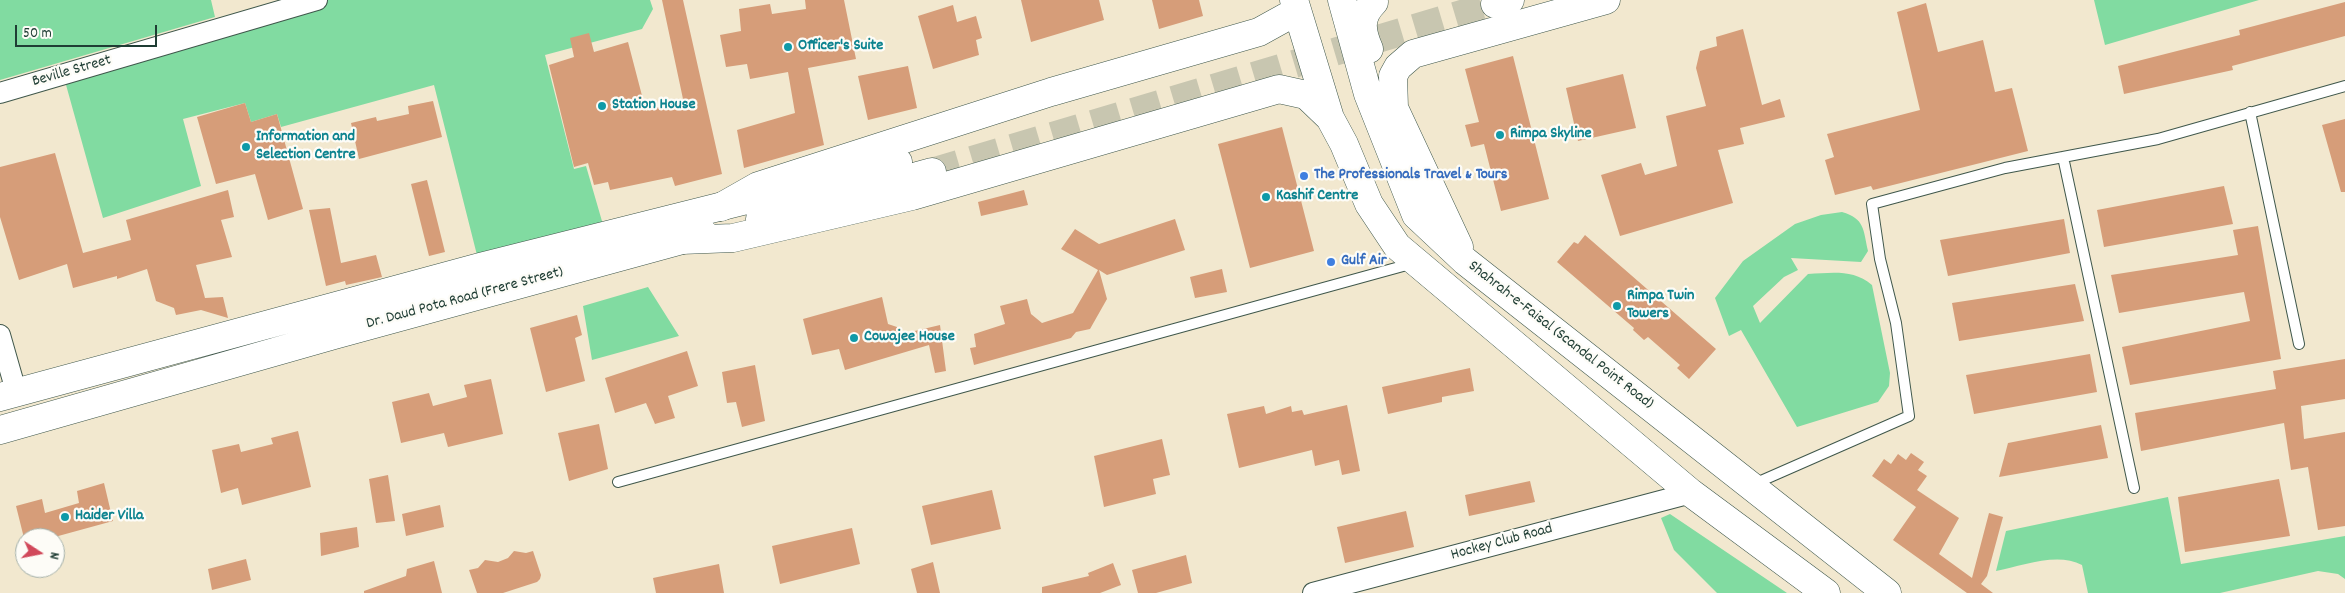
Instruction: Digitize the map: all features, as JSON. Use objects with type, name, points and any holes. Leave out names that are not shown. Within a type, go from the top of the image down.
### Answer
[{"type":"main road","name":"Shahrah-e-Faisal (Scandal Point Road)","points":[[1342,0],[1368,94],[1416,215],[1465,261],[1887,593]]},
{"type":"main road","points":[[1465,261],[1394,108],[1393,76],[1398,66],[1413,54],[1606,0]]},
{"type":"main road","points":[[1376,1],[1364,16],[1362,28],[1364,38],[1376,62],[1393,76]]},
{"type":"main road","name":"Shahrah-e-Faisal (Scandal Point Road)","points":[[1295,6],[1330,118],[1344,144],[1369,204],[1397,246],[1691,493],[1826,593]]},
{"type":"main road","points":[[721,207],[758,186],[1042,94],[1259,32],[1295,6]]},
{"type":"main road","points":[[681,240],[733,238],[912,196],[1278,89],[1306,95],[1330,118]]},
{"type":"main road","name":"Dr. Daud Pota Road (Frere Street)","points":[[0,430],[325,337],[681,240],[929,164],[721,207],[480,267],[8,394]]},
{"type":"street","name":"Beville Street","points":[[0,93],[317,0]]},
{"type":"street","points":[[0,335],[8,394]]},
{"type":"street","name":"Hockey Club Road","points":[[1313,593],[1691,493]]},
{"type":"lane","points":[[1751,485],[1909,416],[1896,324],[1880,258],[1872,204],[2005,168],[2158,139],[2345,86]]},
{"type":"lane","points":[[2250,112],[2299,344]]},
{"type":"lane","points":[[2063,158],[2134,488]]},
{"type":"lane","points":[[618,482],[1417,262]]},
{"type":"green space","points":[[0,0],[211,0],[215,17],[0,80]]},
{"type":"green space","points":[[317,0],[650,0],[653,9],[642,29],[545,55],[574,169],[586,166],[606,235],[480,267],[434,85],[281,127],[277,114],[251,122],[245,103],[183,119],[201,186],[103,218],[63,74]]},
{"type":"green space","points":[[2094,0],[2259,0],[2105,45]]},
{"type":"green space","points":[[1842,212],[1855,218],[1864,231],[1868,251],[1861,262],[1791,258],[1798,270],[1784,277],[1753,306],[1760,323],[1808,274],[1842,273],[1865,280],[1872,285],[1890,373],[1889,386],[1878,402],[1797,427],[1741,330],[1729,336],[1715,298],[1743,261],[1795,224],[1821,215]]},
{"type":"green space","points":[[648,287],[679,336],[592,360],[583,306]]},
{"type":"green space","points":[[2168,497],[2181,564],[2345,536],[2345,579],[2338,574],[2318,571],[2220,593],[2088,593],[2082,565],[2072,561],[2039,561],[1996,571],[2006,531]]},
{"type":"green space","points":[[1670,514],[1787,593],[1717,593],[1674,550],[1661,518]]},
{"type":"building","points":[[662,0],[683,0],[722,174],[675,186],[672,177],[610,190],[608,182],[594,185],[588,163],[574,167],[549,65],[574,57],[570,38],[589,33],[594,52],[628,42],[646,111],[683,99]]},
{"type":"building","name":"Officer's Suite","points":[[805,0],[844,0],[856,59],[808,68],[824,145],[744,168],[737,130],[795,113],[788,72],[750,79],[747,64],[726,67],[720,35],[741,31],[739,9],[770,4],[772,14],[806,9]]},
{"type":"building","points":[[1021,0],[1099,0],[1104,20],[1031,42]]},
{"type":"building","points":[[1152,0],[1199,0],[1203,16],[1159,29]]},
{"type":"building","points":[[2345,2],[2345,36],[2232,66],[2233,70],[2124,94],[2118,66],[2240,35],[2239,30]]},
{"type":"building","points":[[1926,3],[1938,52],[1983,40],[1995,92],[2012,88],[2028,151],[1873,190],[1871,186],[1835,195],[1825,160],[1834,157],[1827,134],[1920,110],[1897,12]]},
{"type":"building","points":[[953,5],[957,22],[976,16],[982,38],[976,40],[979,55],[933,69],[918,16]]},
{"type":"building","points":[[1743,29],[1762,105],[1780,99],[1785,117],[1740,128],[1744,144],[1718,150],[1733,203],[1620,236],[1601,175],[1641,163],[1645,175],[1677,166],[1666,116],[1706,106],[1696,68],[1700,51],[1717,46],[1716,37]]},
{"type":"building","name":"Rimpa Skyline","points":[[1513,56],[1549,199],[1501,211],[1484,144],[1471,147],[1465,125],[1479,122],[1465,69]]},
{"type":"building","points":[[908,66],[917,108],[868,120],[858,76]]},
{"type":"building","points":[[1623,74],[1636,128],[1578,141],[1566,88]]},
{"type":"building","points":[[433,101],[442,137],[359,159],[351,123],[376,117],[377,121],[409,114],[408,106]]},
{"type":"building","name":"Information and Selection Centre","points":[[245,103],[251,122],[277,114],[303,209],[268,220],[255,174],[216,184],[197,117]]},
{"type":"building","points":[[2345,119],[2345,192],[2341,192],[2322,125]]},
{"type":"building","name":"Kashif Centre","points":[[1282,127],[1314,251],[1250,268],[1218,144]]},
{"type":"building","points":[[55,153],[83,253],[131,240],[126,220],[228,190],[234,217],[221,220],[232,257],[196,265],[205,298],[223,297],[228,318],[201,310],[176,315],[174,308],[156,301],[147,269],[117,279],[117,276],[73,288],[67,264],[19,280],[0,217],[0,167]]},
{"type":"building","points":[[427,180],[445,252],[429,256],[411,184]]},
{"type":"building","points":[[2224,186],[2233,224],[2104,247],[2097,210]]},
{"type":"building","points":[[1024,190],[1028,205],[981,216],[978,202]]},
{"type":"building","points":[[330,208],[341,263],[376,255],[382,277],[346,285],[345,281],[326,286],[309,210]]},
{"type":"building","points":[[1175,219],[1185,250],[1107,275],[1099,270],[1107,299],[1090,329],[1076,332],[1071,338],[974,365],[970,348],[976,347],[974,334],[1005,324],[1000,306],[1027,299],[1031,314],[1042,323],[1073,313],[1098,270],[1061,249],[1075,229],[1099,244]]},
{"type":"building","points":[[2064,219],[2070,253],[1948,276],[1940,240]]},
{"type":"building","points":[[2258,226],[2281,359],[2130,385],[2122,347],[2250,321],[2244,292],[2119,313],[2111,275],[2238,255],[2233,230]]},
{"type":"building","name":"Rimpa Twin Towers","points":[[1585,235],[1716,349],[1689,379],[1677,368],[1680,365],[1648,337],[1644,340],[1633,330],[1634,328],[1557,262],[1574,242],[1578,244]]},
{"type":"building","points":[[1222,269],[1227,292],[1195,298],[1190,277]]},
{"type":"building","points":[[2075,284],[2084,321],[1959,341],[1952,303]]},
{"type":"building","name":"Cowajee House","points":[[882,297],[888,324],[897,327],[898,335],[940,325],[946,371],[935,373],[929,345],[845,370],[839,349],[812,355],[803,319]]},
{"type":"building","points":[[577,315],[582,335],[575,338],[585,381],[546,392],[530,328]]},
{"type":"building","points":[[687,351],[698,386],[668,396],[675,418],[655,424],[646,403],[615,413],[605,378]]},
{"type":"building","points":[[2090,354],[2097,392],[1974,414],[1966,375]]},
{"type":"building","points":[[2345,359],[2345,399],[2301,406],[2304,439],[2345,432],[2345,526],[2318,530],[2308,467],[2291,470],[2284,423],[2141,451],[2135,413],[2276,389],[2273,371]]},
{"type":"building","points":[[755,365],[765,421],[742,427],[736,402],[727,403],[722,372]]},
{"type":"building","points":[[1470,368],[1474,391],[1442,397],[1442,402],[1388,414],[1382,387]]},
{"type":"building","points":[[491,379],[503,434],[448,447],[444,433],[401,443],[392,402],[429,393],[433,406],[467,397],[464,385]]},
{"type":"building","points":[[1347,405],[1360,471],[1342,475],[1339,460],[1315,466],[1312,450],[1239,468],[1227,414],[1264,406],[1266,414],[1291,406],[1292,412],[1302,410],[1304,415]]},
{"type":"building","points":[[599,424],[608,469],[569,481],[558,433]]},
{"type":"building","points":[[2101,425],[2108,458],[1999,477],[2008,443]]},
{"type":"building","points":[[298,431],[311,487],[242,505],[238,488],[221,493],[212,450],[239,444],[241,452],[273,444],[271,438]]},
{"type":"building","points":[[1162,439],[1170,475],[1153,479],[1156,494],[1104,507],[1094,456]]},
{"type":"building","points":[[1911,453],[1924,462],[1918,470],[1927,476],[1917,490],[1959,518],[1939,554],[1972,578],[1989,513],[2003,517],[1987,576],[1981,584],[1993,593],[1967,593],[1893,540],[1916,507],[1872,476],[1884,459],[1891,464],[1898,454],[1906,460]]},
{"type":"building","points":[[388,475],[395,521],[376,523],[369,479]]},
{"type":"building","points":[[2279,479],[2290,536],[2185,552],[2178,497]]},
{"type":"building","points":[[1530,481],[1535,502],[1469,516],[1465,495]]},
{"type":"building","name":"Haider Villa","points":[[104,483],[113,521],[65,534],[65,528],[22,528],[16,506],[42,499],[45,513],[79,503],[77,491]]},
{"type":"building","points":[[992,490],[1001,529],[931,545],[922,506]]},
{"type":"building","points":[[440,505],[444,527],[406,536],[402,514]]},
{"type":"building","points":[[1406,511],[1414,547],[1345,563],[1337,527]]},
{"type":"building","points":[[357,527],[359,547],[321,556],[320,533]]},
{"type":"building","points":[[852,528],[860,564],[780,584],[772,546]]},
{"type":"building","points":[[514,551],[526,553],[533,551],[541,575],[540,579],[537,582],[503,593],[477,593],[469,570],[478,568],[485,560],[498,562],[508,558]]},
{"type":"building","points":[[1186,555],[1192,583],[1156,593],[1138,593],[1132,570]]},
{"type":"building","points":[[246,559],[251,580],[212,590],[208,569]]},
{"type":"building","points":[[434,561],[442,593],[364,593],[364,591],[406,576],[407,569]]},
{"type":"building","points":[[933,562],[940,593],[917,593],[911,569]]},
{"type":"building","points":[[1113,563],[1121,585],[1100,593],[1042,593],[1042,587],[1089,576],[1088,573]]},
{"type":"building","points":[[719,564],[724,593],[656,593],[653,578]]},
{"type":"tunnel","points":[[932,172],[1495,4]]},
{"type":"place","name":"Officer's Suite","points":[[788,47]]},
{"type":"place","name":"Station House","points":[[602,106]]},
{"type":"place","name":"Rimpa Skyline","points":[[1500,135]]},
{"type":"place","name":"Information and Selection Centre","points":[[246,147]]},
{"type":"place","name":"The Professionals Travel & Tours","points":[[1304,176]]},
{"type":"place","name":"Kashif Centre","points":[[1266,197]]},
{"type":"place","name":"Gulf Air","points":[[1331,262]]},
{"type":"place","name":"Rimpa Twin Towers","points":[[1617,306]]},
{"type":"place","name":"Cowajee House","points":[[854,338]]},
{"type":"place","name":"Haider Villa","points":[[65,517]]}]
